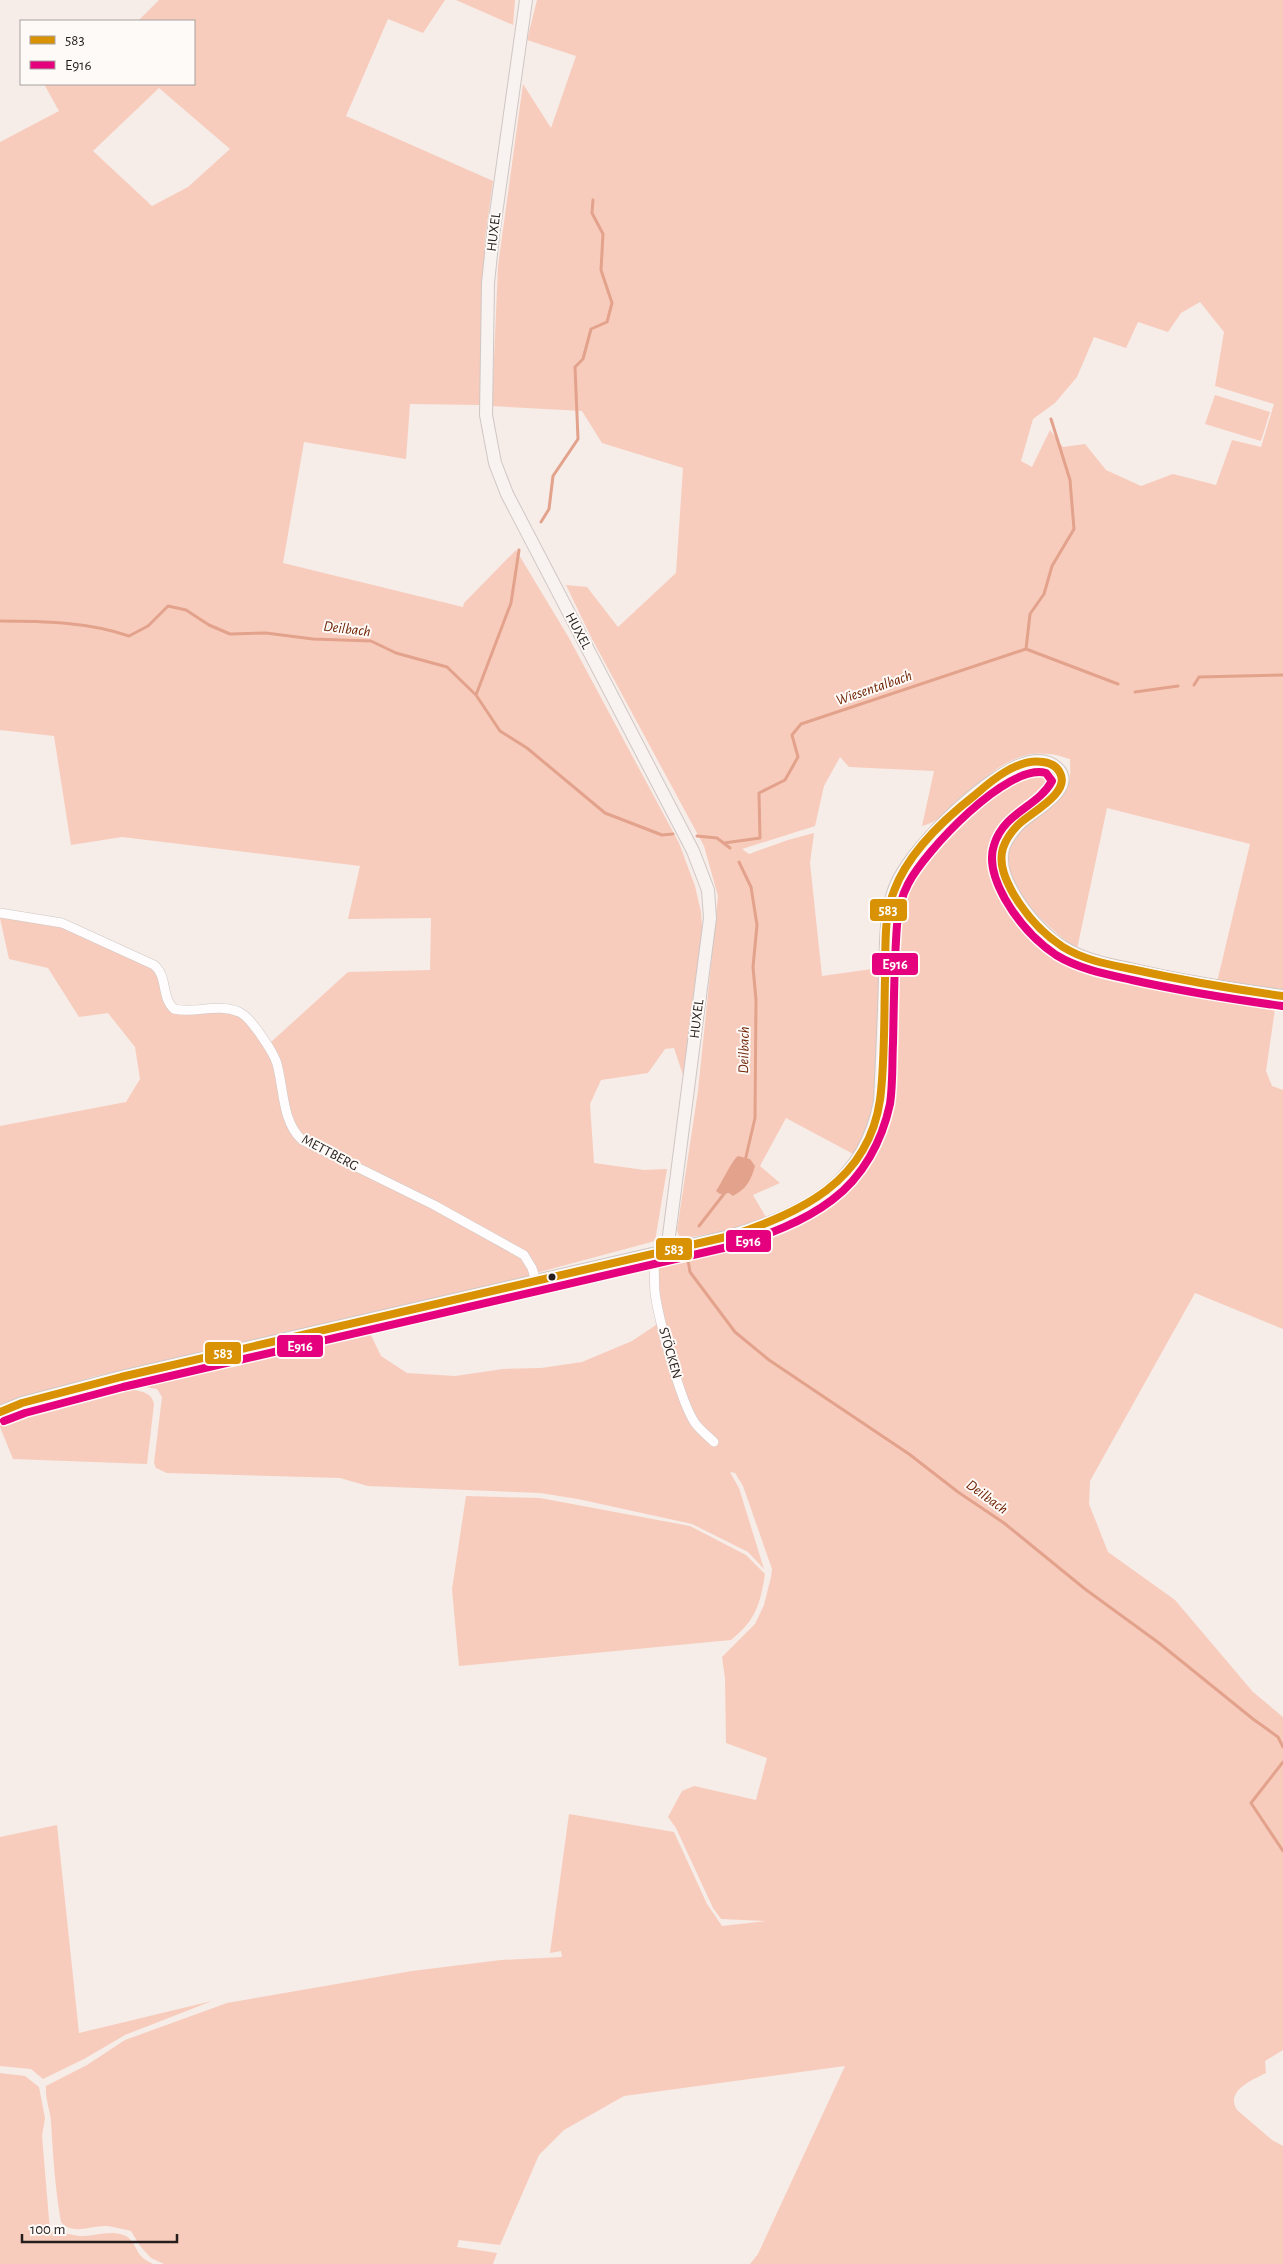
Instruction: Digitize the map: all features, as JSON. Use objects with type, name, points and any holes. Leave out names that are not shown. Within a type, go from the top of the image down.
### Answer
[{"type":"main road","name":"HUXEL","points":[[526,0],[489,274],[486,415],[494,463],[507,494],[693,851],[708,890],[710,918],[667,1251]]},
{"type":"main road","points":[[0,1412],[22,1403],[121,1377],[738,1233],[792,1214],[822,1196],[848,1173],[866,1146],[876,1125],[880,1101],[887,927],[894,890],[913,857],[937,829],[996,778],[1022,764],[1037,761],[1050,764],[1059,770],[1062,778],[1062,787],[1054,797],[1021,822],[1010,835],[1004,847],[1002,858],[1004,871],[1015,895],[1034,921],[1052,939],[1069,951],[1087,959],[1114,966],[1189,982],[1283,996]]},
{"type":"street","name":"METTBERG","points":[[0,913],[62,923],[154,965],[160,970],[169,1005],[174,1009],[212,1008],[240,1012],[249,1019],[266,1042],[277,1062],[289,1119],[294,1133],[460,1219],[524,1255],[532,1268],[536,1281]]},
{"type":"street","name":"STÖCKEN","points":[[653,1254],[655,1293],[681,1390],[689,1412],[696,1424],[714,1442]]},
{"type":"shaded area","points":[[159,0],[445,0],[423,33],[388,19],[346,116],[493,181],[485,239],[481,405],[410,404],[406,459],[304,442],[283,563],[463,607],[464,603],[516,550],[569,638],[679,843],[695,886],[701,912],[703,941],[683,1075],[674,1048],[665,1049],[648,1073],[601,1080],[590,1104],[594,1163],[644,1170],[667,1169],[655,1241],[536,1273],[526,1253],[303,1139],[296,1131],[270,1043],[348,972],[430,970],[431,918],[348,919],[360,866],[122,837],[71,845],[54,736],[0,730],[0,142],[59,111],[45,85],[195,85],[195,20],[139,20]],"holes":[[[159,88],[230,149],[188,187],[152,206],[93,151]]]},
{"type":"shaded area","points":[[456,0],[515,0],[513,25]]},
{"type":"shaded area","points":[[537,0],[1283,0],[1283,989],[1217,982],[1250,844],[1107,808],[1077,949],[1051,928],[1024,899],[1014,884],[1009,867],[1009,851],[1016,836],[1029,823],[1053,805],[1066,791],[1070,777],[1070,759],[1053,754],[1022,756],[998,768],[941,817],[922,826],[934,771],[849,767],[840,757],[824,786],[815,826],[742,849],[749,854],[814,833],[810,863],[822,976],[879,968],[874,1119],[855,1155],[786,1118],[760,1166],[780,1183],[753,1195],[767,1219],[731,1230],[680,1239],[677,1230],[698,1091],[718,896],[704,846],[591,637],[566,585],[587,587],[618,627],[676,573],[683,468],[602,443],[582,411],[492,406],[498,266],[523,84],[551,128],[576,56],[527,40]],"holes":[[[1200,302],[1224,332],[1215,386],[1274,404],[1261,447],[1232,440],[1216,485],[1173,474],[1141,486],[1106,470],[1085,444],[1063,447],[1050,430],[1032,467],[1021,461],[1033,419],[1055,403],[1077,377],[1094,337],[1126,348],[1138,322],[1168,332],[1181,313]]]},
{"type":"shaded area","points":[[1215,395],[1270,412],[1261,441],[1205,424]]},
{"type":"shaded area","points":[[1029,768],[1046,770],[1053,774],[1051,791],[998,851],[997,871],[1010,898],[1042,938],[1130,975],[1276,1002],[1266,1071],[1272,1086],[1283,1090],[1283,1329],[1195,1293],[1090,1481],[1089,1504],[1108,1552],[1175,1600],[1253,1692],[1283,1717],[1283,2050],[1265,2061],[1266,2073],[1242,2087],[1234,2097],[1234,2103],[1237,2110],[1272,2140],[1283,2146],[1283,2264],[750,2264],[758,2254],[845,2066],[624,2096],[564,2130],[539,2155],[500,2245],[459,2240],[457,2247],[497,2253],[493,2264],[164,2264],[151,2258],[140,2246],[131,2231],[107,2226],[77,2229],[66,2226],[61,2222],[59,2209],[46,2086],[87,2065],[125,2040],[227,2003],[412,1971],[501,1960],[562,1957],[561,1951],[550,1953],[569,1814],[674,1832],[707,1904],[722,1926],[766,1921],[721,1919],[713,1908],[676,1828],[668,1817],[682,1791],[694,1786],[756,1800],[767,1758],[726,1743],[725,1678],[722,1657],[755,1624],[764,1605],[772,1569],[743,1486],[735,1473],[730,1472],[739,1488],[764,1569],[748,1552],[692,1524],[578,1499],[540,1493],[368,1486],[340,1478],[167,1473],[156,1468],[154,1463],[162,1397],[157,1389],[129,1384],[128,1381],[366,1325],[381,1356],[407,1373],[455,1376],[503,1369],[541,1368],[582,1362],[632,1341],[659,1323],[689,1412],[651,1274],[661,1265],[661,1259],[765,1230],[816,1207],[848,1181],[880,1135],[887,1103],[893,908],[918,860],[949,825],[974,801],[999,781],[1013,773]]},
{"type":"shaded area","points":[[0,918],[59,925],[150,967],[158,974],[165,1004],[225,1012],[238,1015],[247,1021],[274,1063],[292,1134],[522,1256],[531,1277],[92,1377],[0,1407],[0,1126],[126,1102],[140,1079],[135,1047],[108,1013],[79,1017],[48,968],[9,959]]},
{"type":"shaded area","points":[[738,1156],[750,1159],[755,1166],[752,1176],[745,1187],[733,1196],[729,1193],[720,1194],[716,1191]]},
{"type":"shaded area","points":[[118,1384],[149,1395],[154,1404],[147,1464],[13,1459],[0,1427],[0,1418],[39,1404]]},
{"type":"shaded area","points":[[466,1496],[540,1498],[690,1526],[746,1555],[765,1574],[756,1611],[746,1626],[731,1640],[459,1666],[452,1589]]},
{"type":"shaded area","points":[[57,1825],[79,2033],[212,2001],[125,2035],[84,2059],[43,2079],[31,2069],[0,2066],[0,1837]]},
{"type":"shaded area","points":[[0,2073],[25,2076],[39,2087],[45,2118],[42,2136],[50,2231],[80,2236],[110,2233],[121,2234],[131,2240],[141,2256],[153,2264],[0,2264]]},
{"type":"waterway","points":[[541,522],[549,509],[553,476],[578,439],[575,367],[583,359],[591,329],[607,322],[612,303],[601,270],[603,234],[592,213],[593,200]]},
{"type":"waterway","points":[[1026,649],[1030,614],[1044,594],[1052,566],[1074,529],[1070,480],[1051,419]]},
{"type":"waterway","points":[[476,695],[511,603],[519,550]]},
{"type":"waterway","name":"Deilbach","points":[[0,621],[82,625],[129,636],[148,626],[168,606],[186,610],[209,625],[230,634],[266,633],[313,639],[371,641],[396,653],[447,667],[476,695],[500,731],[527,748],[605,813],[662,835],[673,834]]},
{"type":"waterway","name":"Wiesentalbach","points":[[724,843],[760,838],[759,793],[785,780],[798,757],[792,735],[801,724],[1026,649],[1118,684]]},
{"type":"waterway","name":"Wiesentalbach","points":[[1194,685],[1199,677],[1283,675]]},
{"type":"waterway","name":"Wiesentalbach","points":[[1135,692],[1178,686]]},
{"type":"waterway","name":"Deilbach","points":[[697,836],[717,838],[730,848]]},
{"type":"waterway","name":"Deilbach","points":[[739,862],[751,887],[757,925],[753,967],[756,1000],[755,1118],[745,1161]]},
{"type":"waterway","name":"Deilbach","points":[[699,1226],[727,1190]]},
{"type":"waterway","name":"Deilbach","points":[[688,1260],[690,1272],[735,1332],[769,1360],[909,1454],[958,1492],[1004,1523],[1085,1589],[1159,1643],[1278,1737],[1283,1747]]},
{"type":"waterway","name":"Deilbach","points":[[1283,1762],[1251,1803],[1283,1851]]},
{"type":"transit line","name":"583","points":[[0,1412],[22,1403],[121,1377],[730,1236],[781,1217],[805,1204],[827,1190],[846,1173],[861,1153],[873,1128],[880,1100],[883,1070],[885,946],[888,912],[890,901],[900,877],[917,851],[939,826],[997,777],[1024,763],[1043,762],[1051,764],[1059,771],[1062,780],[1060,788],[1055,795],[1018,825],[1009,835],[1003,848],[1001,860],[1008,884],[1035,924],[1063,947],[1087,958],[1104,963],[1188,981],[1283,996]]},
{"type":"transit line","name":"E916","points":[[4,1421],[25,1413],[123,1387],[732,1246],[784,1227],[821,1208],[843,1191],[870,1157],[882,1131],[890,1104],[897,925],[901,904],[908,884],[931,852],[969,812],[1011,781],[1030,773],[1046,773],[1052,781],[1046,790],[1005,825],[994,845],[992,866],[1005,899],[1015,915],[1034,937],[1065,960],[1102,973],[1225,998],[1282,1006]]}]
